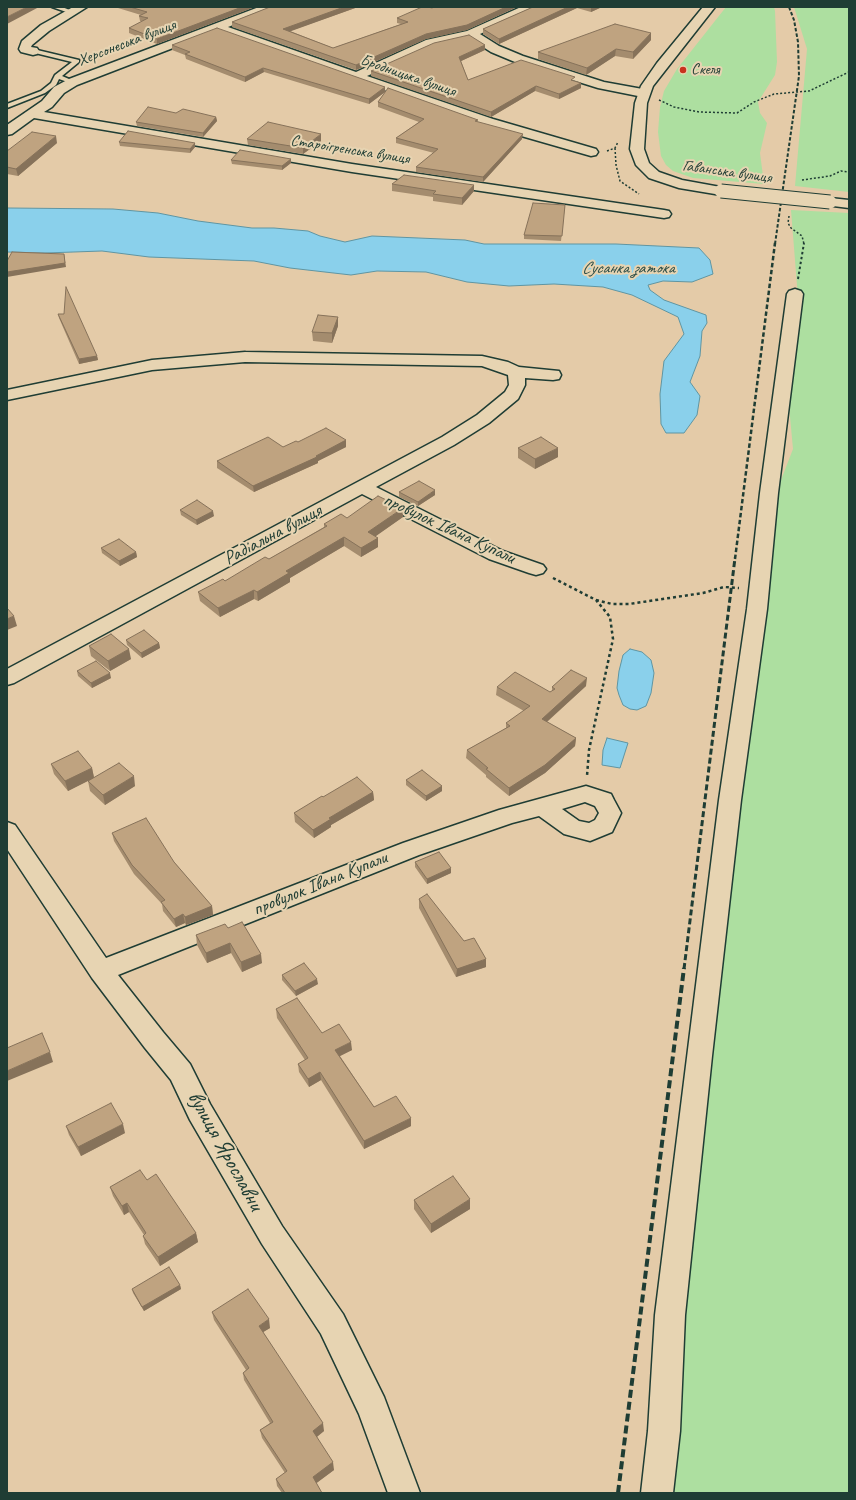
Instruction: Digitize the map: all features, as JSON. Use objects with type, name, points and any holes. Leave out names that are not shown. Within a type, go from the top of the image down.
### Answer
[{"type":"street","name":"Херсонеська вулиця","points":[[7,131],[46,104],[58,90],[73,82],[270,7]]},
{"type":"street","points":[[356,76],[430,43],[471,34],[531,7]]},
{"type":"street","name":"Гаванська вулиця","points":[[709,7],[651,80],[643,93],[637,149],[643,165],[654,175],[668,181],[693,187],[849,204]]},
{"type":"street","points":[[33,51],[25,49],[26,44],[45,28],[76,9]]},
{"type":"street","name":"Бродницька вулиця","points":[[216,27],[537,138],[591,152]]},
{"type":"street","points":[[471,34],[494,49],[518,59],[602,85],[643,93]]},
{"type":"street","name":"Староігренська вулиця","points":[[32,114],[352,168],[664,214]]},
{"type":"street","points":[[657,1493],[664,1431],[670,1315],[698,1063],[728,815],[758,596],[769,493],[795,294]]},
{"type":"street","points":[[7,395],[152,366],[245,357],[482,362],[502,366],[516,372],[553,374]]},
{"type":"street","name":"Радіальна вулиця","points":[[7,678],[448,441],[483,419],[512,395],[517,385],[516,372]]},
{"type":"street","name":"провулок Івана Купали","points":[[362,487],[496,555],[536,570]]},
{"type":"street","points":[[542,806],[572,828],[590,832],[604,826],[610,813],[603,800],[586,794]]},
{"type":"street","name":"провулок Івана Купали","points":[[101,971],[411,849],[507,816],[586,794]]},
{"type":"street","name":"вулиця Ярославни","points":[[7,831],[101,971],[154,1040],[181,1072],[200,1112],[272,1235],[332,1324],[373,1408],[404,1493]]},
{"type":"lane","points":[[55,7],[76,9]]},
{"type":"lane","points":[[7,106],[43,92],[54,84],[57,76],[77,61],[33,51]]},
{"type":"lane","points":[[57,76],[73,82]]},
{"type":"path","points":[[657,99],[674,108],[700,112],[737,112],[754,102],[774,94],[809,91],[818,88],[849,72]]},
{"type":"path","points":[[651,80],[665,82],[657,99],[656,105]]},
{"type":"path","points":[[619,136],[615,148],[616,165],[620,182],[645,196]]},
{"type":"path","points":[[591,152],[608,151],[615,148]]},
{"type":"path","points":[[536,570],[596,600],[612,604],[629,604],[703,592],[724,587],[738,587],[758,596]]},
{"type":"path","points":[[586,794],[588,750],[613,639],[610,618],[596,600]]},
{"type":"green space","points":[[726,7],[774,7],[775,11],[777,62],[775,75],[758,102],[760,113],[767,123],[760,153],[764,184],[693,178],[673,171],[666,165],[661,156],[658,132],[660,107],[664,91],[677,69]]},
{"type":"green space","points":[[794,7],[849,7],[849,192],[795,186],[807,49]]},
{"type":"green space","points":[[791,210],[849,213],[849,1493],[668,1493],[690,1227],[776,493],[793,449],[789,406],[798,298]]},
{"type":"water","name":"Сусанка затока","points":[[7,208],[113,209],[158,213],[198,221],[252,228],[308,231],[320,236],[345,242],[372,236],[465,240],[484,244],[616,244],[699,248],[710,260],[713,274],[692,282],[663,281],[648,285],[650,290],[664,300],[706,315],[707,323],[702,331],[700,356],[690,382],[700,396],[697,415],[684,433],[666,433],[661,424],[660,394],[664,361],[684,334],[678,317],[632,295],[603,287],[554,284],[509,286],[467,282],[426,272],[377,271],[351,275],[290,268],[254,261],[149,257],[102,251],[45,253],[7,252]]},
{"type":"water","points":[[630,649],[642,652],[651,660],[654,673],[651,693],[646,706],[637,710],[630,709],[623,705],[617,688],[623,655]]},
{"type":"water","points":[[607,738],[628,743],[620,768],[602,765],[603,750]]},
{"type":"building","points":[[7,7],[27,7],[7,17]]},
{"type":"building","points":[[130,7],[242,7],[157,39],[129,28],[148,18],[139,16],[147,12]]},
{"type":"building","points":[[270,7],[344,7],[283,29],[333,48],[408,22],[397,18],[422,7],[506,7],[467,25],[426,34],[356,65],[232,22]]},
{"type":"building","points":[[533,7],[568,7],[499,39],[483,29]]},
{"type":"building","points":[[615,24],[651,33],[633,52],[616,49],[587,68],[538,52]]},
{"type":"building","points":[[217,28],[385,87],[369,99],[263,68],[245,77],[185,54],[190,52],[172,45]]},
{"type":"building","points":[[469,35],[485,45],[459,57],[468,80],[521,60],[575,77],[571,80],[581,83],[559,94],[536,86],[491,112],[371,71],[434,43]]},
{"type":"building","points":[[388,88],[478,120],[475,121],[523,134],[483,177],[416,167],[438,149],[396,138],[424,119],[378,102]]},
{"type":"building","points":[[148,107],[176,113],[183,109],[216,117],[203,133],[136,122]]},
{"type":"building","points":[[268,122],[321,134],[303,148],[247,139]]},
{"type":"building","points":[[128,131],[195,143],[190,149],[119,142]]},
{"type":"building","points":[[32,132],[56,136],[16,169],[7,167],[7,151]]},
{"type":"building","points":[[240,150],[291,159],[282,166],[231,160]]},
{"type":"building","points":[[404,175],[474,185],[462,198],[433,194],[436,191],[392,184]]},
{"type":"building","points":[[533,203],[565,205],[562,236],[524,235]]},
{"type":"building","points":[[12,252],[64,254],[65,263],[7,272],[7,261]]},
{"type":"building","points":[[66,287],[97,356],[79,359],[58,314],[64,314]]},
{"type":"building","points":[[318,315],[338,317],[332,333],[312,332]]},
{"type":"building","points":[[326,428],[346,440],[316,456],[317,457],[253,486],[217,461],[268,437],[283,447],[296,441],[298,442]]},
{"type":"building","points":[[541,437],[558,448],[535,459],[518,448]]},
{"type":"building","points":[[419,481],[435,490],[418,502],[399,492]]},
{"type":"building","points":[[378,496],[403,508],[368,532],[378,538],[361,548],[344,537],[286,571],[289,573],[257,592],[254,590],[218,608],[198,592],[223,579],[225,581],[265,557],[269,559],[327,526],[324,524],[341,514],[347,518]]},
{"type":"building","points":[[197,500],[213,511],[196,520],[180,510]]},
{"type":"building","points":[[119,539],[136,552],[119,561],[101,548]]},
{"type":"building","points":[[7,608],[14,616],[7,619]]},
{"type":"building","points":[[144,630],[159,643],[141,653],[126,640]]},
{"type":"building","points":[[111,634],[129,649],[108,661],[89,646]]},
{"type":"building","points":[[96,661],[110,673],[91,683],[77,671]]},
{"type":"building","points":[[571,670],[587,678],[542,719],[576,738],[545,765],[509,788],[486,769],[488,768],[467,750],[510,726],[506,723],[530,706],[497,687],[515,672],[550,692],[555,689],[552,687]]},
{"type":"building","points":[[78,751],[92,768],[65,781],[51,764]]},
{"type":"building","points":[[119,763],[134,776],[103,795],[88,781]]},
{"type":"building","points":[[422,770],[442,786],[426,796],[406,780]]},
{"type":"building","points":[[357,777],[373,792],[329,818],[331,819],[313,830],[294,813],[322,796],[323,797]]},
{"type":"building","points":[[146,818],[174,862],[212,906],[185,917],[183,914],[174,919],[161,902],[165,900],[132,865],[112,833]]},
{"type":"building","points":[[439,852],[451,868],[427,879],[415,862]]},
{"type":"building","points":[[427,894],[464,941],[474,938],[486,959],[457,969],[419,899]]},
{"type":"building","points":[[242,922],[261,954],[241,962],[230,943],[206,953],[196,935],[225,924],[228,928]]},
{"type":"building","points":[[304,963],[317,979],[295,991],[282,975]]},
{"type":"building","points":[[297,998],[322,1033],[339,1024],[351,1042],[335,1050],[374,1107],[396,1096],[411,1118],[364,1141],[320,1072],[308,1079],[298,1064],[308,1058],[276,1009]]},
{"type":"building","points":[[42,1033],[50,1052],[7,1071],[7,1048]]},
{"type":"building","points":[[111,1103],[123,1124],[78,1147],[66,1126]]},
{"type":"building","points":[[140,1170],[147,1180],[156,1174],[196,1233],[158,1257],[143,1236],[146,1233],[127,1203],[122,1206],[110,1187]]},
{"type":"building","points":[[453,1176],[470,1199],[431,1224],[414,1200]]},
{"type":"building","points":[[169,1267],[180,1285],[142,1307],[132,1289]]},
{"type":"building","points":[[248,1289],[269,1319],[259,1326],[323,1423],[313,1431],[333,1462],[313,1477],[322,1493],[285,1493],[276,1479],[287,1471],[260,1430],[273,1422],[243,1373],[249,1368],[212,1312]]},
{"type":"railway","points":[[775,244],[799,76],[798,42],[794,20],[789,7]]},
{"type":"railway","points":[[735,559],[775,243]]},
{"type":"railway","points":[[684,969],[735,558]]},
{"type":"railway","points":[[618,1493],[684,968]]},
{"type":"place","name":"Скеля","points":[[683,70]]}]
